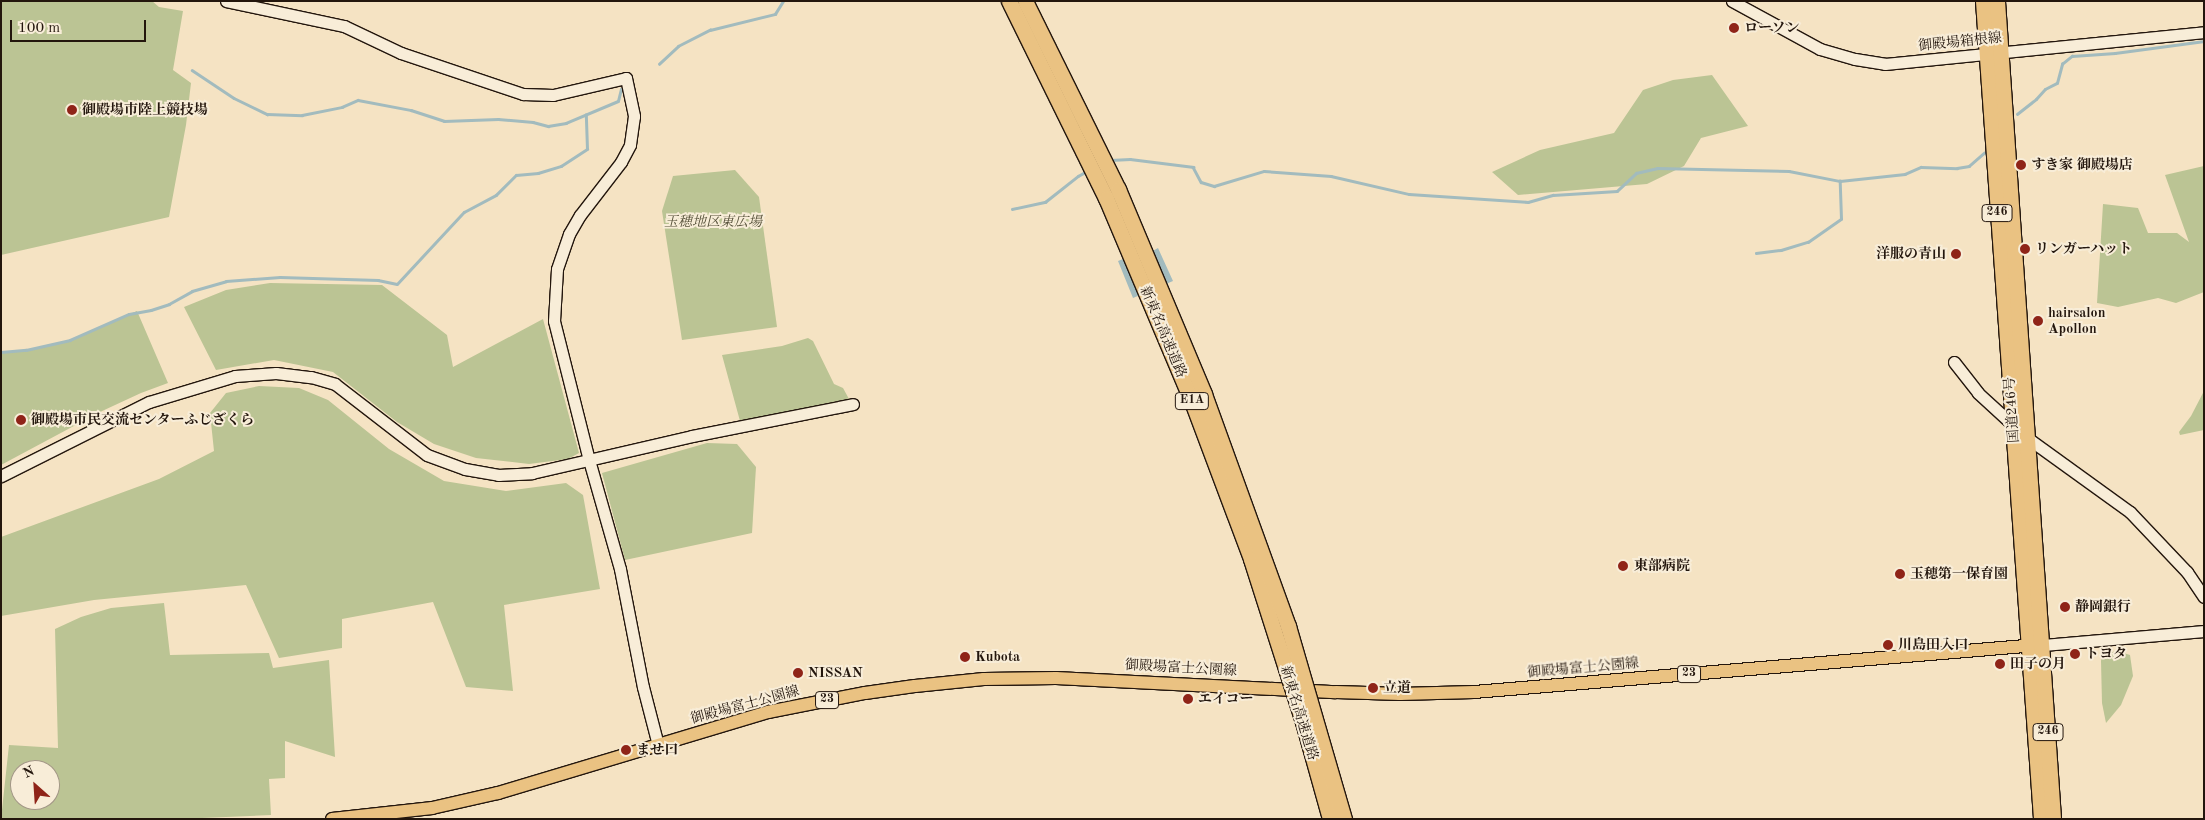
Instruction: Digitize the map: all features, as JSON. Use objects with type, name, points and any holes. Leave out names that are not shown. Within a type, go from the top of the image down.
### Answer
[{"type":"highway","name":"新東名高速道路","points":[[1009,1],[1106,198],[1191,399],[1251,559],[1303,722],[1330,819]]},
{"type":"highway","name":"新東名高速道路","points":[[1025,1],[1118,189],[1204,394],[1288,626],[1344,819]]},
{"type":"highway","name":"国道246号","points":[[1983,1],[1994,54],[2026,437],[2036,645],[2041,819]]},
{"type":"highway","name":"国道246号","points":[[1997,1],[1994,54],[2013,425],[2053,819]]},
{"type":"main road","name":"御殿場富士公園線","points":[[332,819],[432,808],[498,793],[768,712],[915,686],[984,679],[1056,678],[1134,680],[1354,693],[1474,692],[2036,645]]},
{"type":"street","points":[[226,1],[344,26],[401,53],[523,94],[553,96],[626,78],[634,116],[630,145],[621,162],[580,215],[569,234],[557,269],[554,321],[589,460],[620,569],[643,687],[658,745]]},
{"type":"street","name":"御殿場箱根線","points":[[1732,1],[1820,49],[1854,60],[1884,64],[2204,32]]},
{"type":"street","points":[[1954,362],[1978,393],[2026,437],[2130,512],[2182,566],[2204,597]]},
{"type":"street","points":[[1,476],[149,402],[235,376],[276,373],[311,377],[335,384],[428,455],[465,469],[498,475],[532,474],[692,436],[853,404]]},
{"type":"street","points":[[2036,645],[2204,631]]},
{"type":"green space","name":"御殿場市陸上競技場","points":[[1,1],[152,1],[159,7],[183,11],[173,70],[191,83],[186,125],[169,217],[1,255]]},
{"type":"green space","points":[[1712,75],[1748,126],[1701,138],[1684,166],[1647,184],[1518,195],[1492,172],[1540,150],[1614,133],[1643,90],[1673,80]]},
{"type":"green space","points":[[2204,166],[2204,292],[2176,303],[2158,298],[2118,307],[2097,303],[2103,204],[2138,208],[2148,233],[2177,233],[2189,242],[2165,175]]},
{"type":"green space","name":"玉穂地区東広場","points":[[735,170],[759,197],[777,327],[682,340],[662,211],[673,176]]},
{"type":"green space","points":[[270,283],[382,285],[447,335],[453,367],[543,319],[579,453],[568,459],[529,464],[476,458],[434,444],[397,422],[333,372],[274,360],[216,370],[184,307],[226,290]]},
{"type":"green space","points":[[137,311],[168,383],[100,412],[1,465],[1,352],[26,350],[70,340]]},
{"type":"green space","points":[[808,338],[813,341],[834,384],[843,388],[849,399],[740,421],[722,355],[782,346]]},
{"type":"green space","points":[[259,386],[299,388],[328,400],[389,449],[444,481],[506,491],[566,483],[583,495],[600,589],[504,605],[513,691],[466,687],[433,602],[342,619],[342,648],[279,658],[246,585],[94,600],[1,616],[1,537],[159,479],[214,451],[210,413],[226,393]]},
{"type":"green space","points":[[2204,391],[2204,430],[2180,435],[2179,432],[2191,416]]},
{"type":"green space","points":[[707,443],[737,444],[756,467],[752,533],[625,560],[602,473]]},
{"type":"green space","points":[[164,603],[170,655],[269,653],[273,668],[329,660],[335,757],[285,741],[285,778],[269,779],[271,815],[178,819],[1,819],[9,745],[58,748],[55,629],[81,617],[111,608]]},
{"type":"green space","points":[[2117,651],[2130,655],[2133,676],[2121,705],[2106,723],[2102,703],[2102,654]]},
{"type":"water","points":[[1158,248],[1173,281],[1133,298],[1118,261],[1148,249],[1151,252]]},
{"type":"waterway","points":[[659,64],[678,46],[710,30],[775,14],[783,1]]},
{"type":"waterway","points":[[2017,114],[2045,89],[2057,83],[2062,64],[2072,56],[2115,53],[2204,41]]},
{"type":"waterway","points":[[192,70],[234,98],[267,114],[302,115],[342,107],[358,100],[411,110],[444,121],[498,119],[533,122],[548,126],[566,123],[618,101],[621,89]]},
{"type":"waterway","points":[[1,352],[26,350],[70,340],[129,314],[169,304],[192,291],[226,281],[280,277],[378,280],[397,284],[464,212],[496,195],[516,175],[538,173],[561,166],[587,149],[586,115]]},
{"type":"waterway","points":[[1110,160],[1130,159],[1193,167],[1201,182],[1214,186],[1264,171],[1331,176],[1409,194],[1528,202],[1553,195],[1617,191],[1636,173],[1657,168],[1789,171],[1840,181],[1905,174],[1921,167],[1957,168],[1969,166],[1984,153]]},
{"type":"waterway","points":[[1012,209],[1045,202],[1087,171]]},
{"type":"waterway","points":[[1756,253],[1781,250],[1808,242],[1841,219],[1840,181]]},
{"type":"place","name":"ローソン","points":[[1734,28]]},
{"type":"place","name":"御殿場市陸上競技場","points":[[72,110]]},
{"type":"place","name":"すき家 御殿場店","points":[[2021,165]]},
{"type":"place","name":"リンガーハット","points":[[2025,249]]},
{"type":"place","name":"洋服の青山","points":[[1956,254]]},
{"type":"place","name":"hairsalon Apollon","points":[[2038,321]]},
{"type":"place","name":"御殿場市民交流センターふじざくら","points":[[21,420]]},
{"type":"place","name":"東部病院","points":[[1623,566]]},
{"type":"place","name":"玉穂第一保育園","points":[[1900,574]]},
{"type":"place","name":"静岡銀行","points":[[2065,607]]},
{"type":"place","name":"川島田入口","points":[[1888,645]]},
{"type":"place","name":"トヨタ","points":[[2075,654]]},
{"type":"place","name":"Kubota","points":[[965,657]]},
{"type":"place","name":"田子の月","points":[[2000,664]]},
{"type":"place","name":"NISSAN","points":[[798,673]]},
{"type":"place","name":"立道","points":[[1373,688]]},
{"type":"place","name":"エイコー","points":[[1188,699]]},
{"type":"place","name":"ませ口","points":[[626,750]]}]
